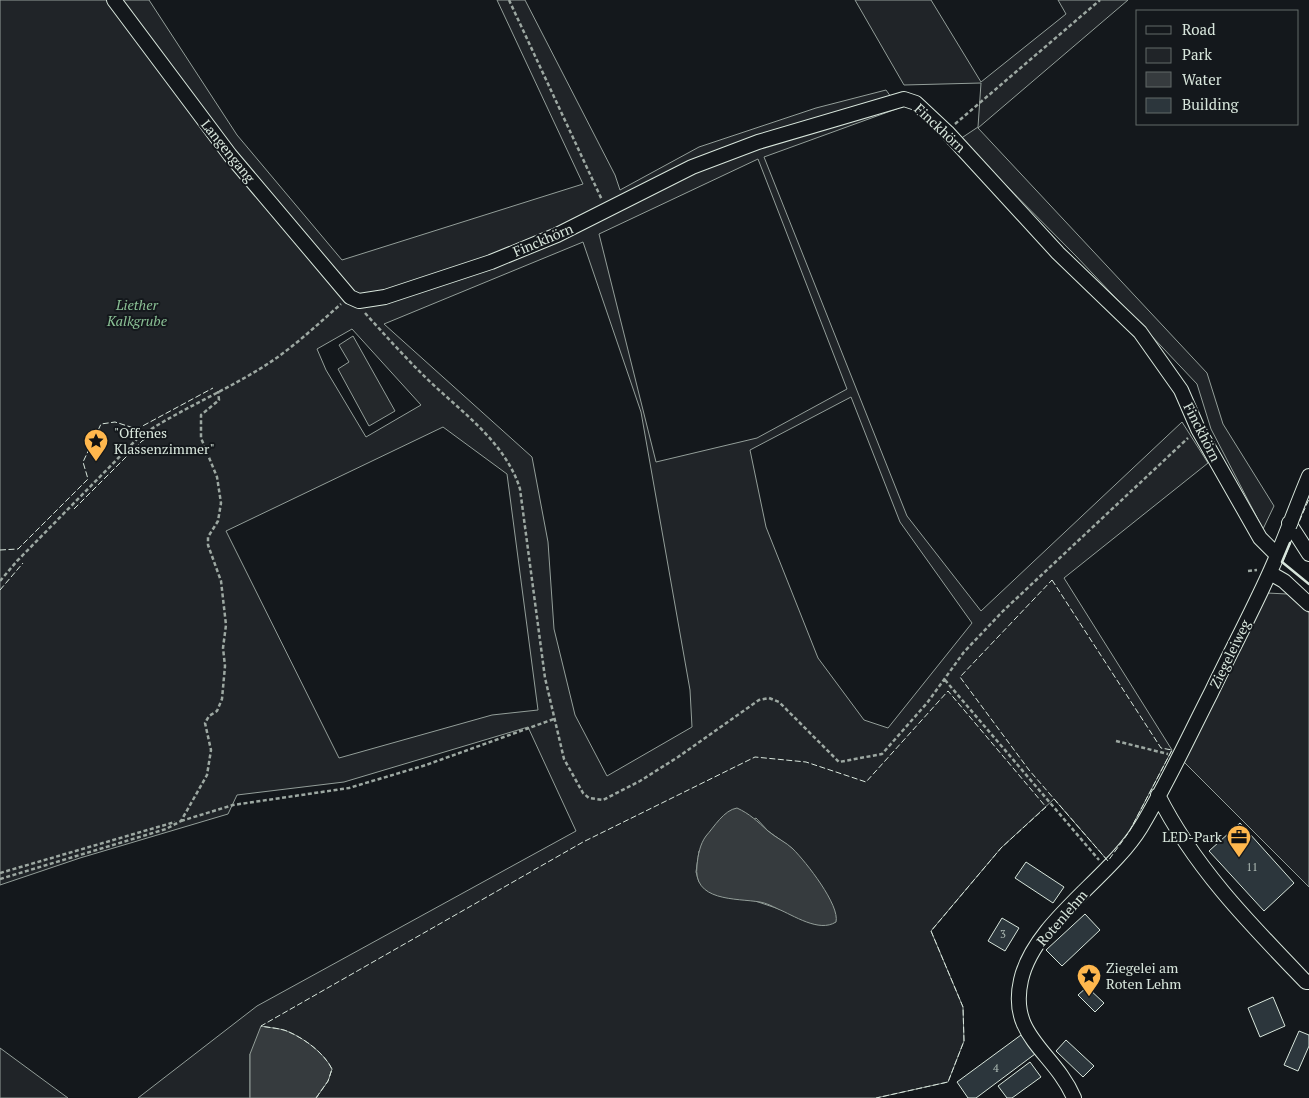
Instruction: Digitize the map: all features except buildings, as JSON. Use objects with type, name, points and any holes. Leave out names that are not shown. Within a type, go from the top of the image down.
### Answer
[{"type":"street","name":"Langengang","points":[[114,0],[230,155],[355,299]]},
{"type":"street","name":"Finckhörn","points":[[355,299],[384,297],[491,262],[558,235],[692,168],[758,142],[904,99],[916,103],[947,132],[1058,253],[1140,332],[1181,390],[1198,428],[1260,538],[1277,555]]},
{"type":"street","name":"Ziegeleiweg","points":[[1141,827],[1179,756],[1270,573],[1309,476]]},
{"type":"street","points":[[1289,523],[1309,554]]},
{"type":"street","points":[[1270,573],[1284,581],[1309,604]]},
{"type":"street","points":[[1158,795],[1174,826],[1204,870],[1269,944],[1306,982],[1309,982]]},
{"type":"street","name":"Rotenlehm","points":[[1074,1098],[1065,1078],[1024,1028],[1019,1015],[1021,979],[1030,958],[1048,930],[1108,870],[1141,827]]},
{"type":"path","points":[[509,0],[606,211]]},
{"type":"path","points":[[947,132],[1100,0]]},
{"type":"path","points":[[0,582],[17,561],[139,437],[159,423],[268,363],[355,299],[362,310],[421,373],[506,456],[515,474],[520,489],[545,678],[564,759],[583,793],[589,798],[603,800],[640,781],[760,700],[769,698],[779,702],[839,762],[882,754],[945,680],[964,652],[1004,611],[1198,428]]},
{"type":"path","points":[[0,879],[166,829],[180,821],[207,775],[211,750],[205,723],[209,716],[217,711],[222,699],[225,666],[223,648],[226,625],[221,581],[208,545],[208,537],[218,522],[221,503],[217,477],[200,438],[201,415],[219,400],[218,391]]},
{"type":"path","points":[[945,680],[1108,870]]},
{"type":"path","points":[[0,873],[233,805],[349,788],[426,765],[554,719]]},
{"type":"path","points":[[1116,741],[1179,756]]},
{"type":"green space","name":"Liether Kalkgrube","points":[[0,0],[149,0],[237,135],[342,260],[583,184],[497,0],[525,0],[615,175],[620,190],[699,147],[816,108],[886,90],[899,108],[764,157],[907,516],[981,611],[1182,422],[1208,463],[1064,578],[1172,750],[1129,832],[1108,861],[1054,799],[1001,848],[931,931],[963,1007],[964,1041],[948,1082],[876,1098],[316,1098],[328,1081],[332,1069],[250,1054],[250,1098],[138,1098],[257,1006],[576,831],[528,727],[344,782],[237,795],[228,814],[80,858],[0,885]],"holes":[[[758,159],[847,389],[757,438],[656,462],[599,234]],[[583,242],[641,412],[690,690],[692,727],[607,776],[575,715],[554,629],[548,542],[532,457],[384,324]],[[352,329],[421,405],[366,437],[326,370],[317,349]],[[851,397],[900,522],[972,623],[888,728],[864,720],[818,658],[766,527],[750,450]],[[443,427],[507,474],[538,710],[492,715],[339,758],[226,531]],[[756,818],[768,831],[793,849],[779,909],[699,882],[696,872],[699,851]]]},
{"type":"green space","points":[[855,0],[931,0],[981,82],[1066,14],[1058,0],[1128,0],[978,128],[1207,373],[1223,424],[1274,506],[1263,529],[1211,429],[1197,384],[1076,256],[960,139],[978,127],[981,83],[904,85]]},
{"type":"green space","points":[[1267,593],[1287,594],[1309,613],[1309,887],[1183,761]]},
{"type":"green space","points":[[0,1048],[68,1098],[0,1098]]},
{"type":"shaded area","points":[[353,336],[395,411],[369,426],[338,369],[349,362],[339,345]]},
{"type":"water","points":[[737,808],[753,818],[799,855],[828,895],[836,915],[836,922],[822,925],[806,922],[764,903],[718,896],[708,892],[701,886],[697,877],[697,865],[702,842],[724,815]]},
{"type":"water","points":[[261,1026],[283,1030],[295,1035],[314,1047],[329,1063],[332,1069],[328,1081],[316,1098],[250,1098],[250,1054]]},
{"type":"fence","points":[[0,550],[18,549],[88,479],[83,462],[101,424],[115,422],[137,429],[213,388]]},
{"type":"fence","points":[[74,509],[142,441],[161,429]]},
{"type":"fence","points":[[1296,529],[1309,499]]},
{"type":"fence","points":[[0,590],[23,563]]},
{"type":"fence","points":[[1052,580],[1161,748],[1172,750],[1129,832],[1108,861],[1029,770],[960,677],[1052,580]]},
{"type":"fence","points":[[316,1098],[328,1081],[332,1069],[329,1063],[314,1047],[295,1035],[283,1030],[261,1026],[583,842],[755,757],[806,762],[866,782],[948,691],[1046,807],[1001,848],[931,931],[963,1007],[964,1041],[948,1082],[876,1098]]},
{"type":"wall","points":[[1290,543],[1282,562],[1309,584]]},
{"type":"place","name":"\"Offenes Klassenzimmer\"","points":[[96,462]]},
{"type":"place","name":"LED-Park","points":[[1239,858]]},
{"type":"place","name":"Ziegelei am Roten Lehm","points":[[1089,997]]}]
